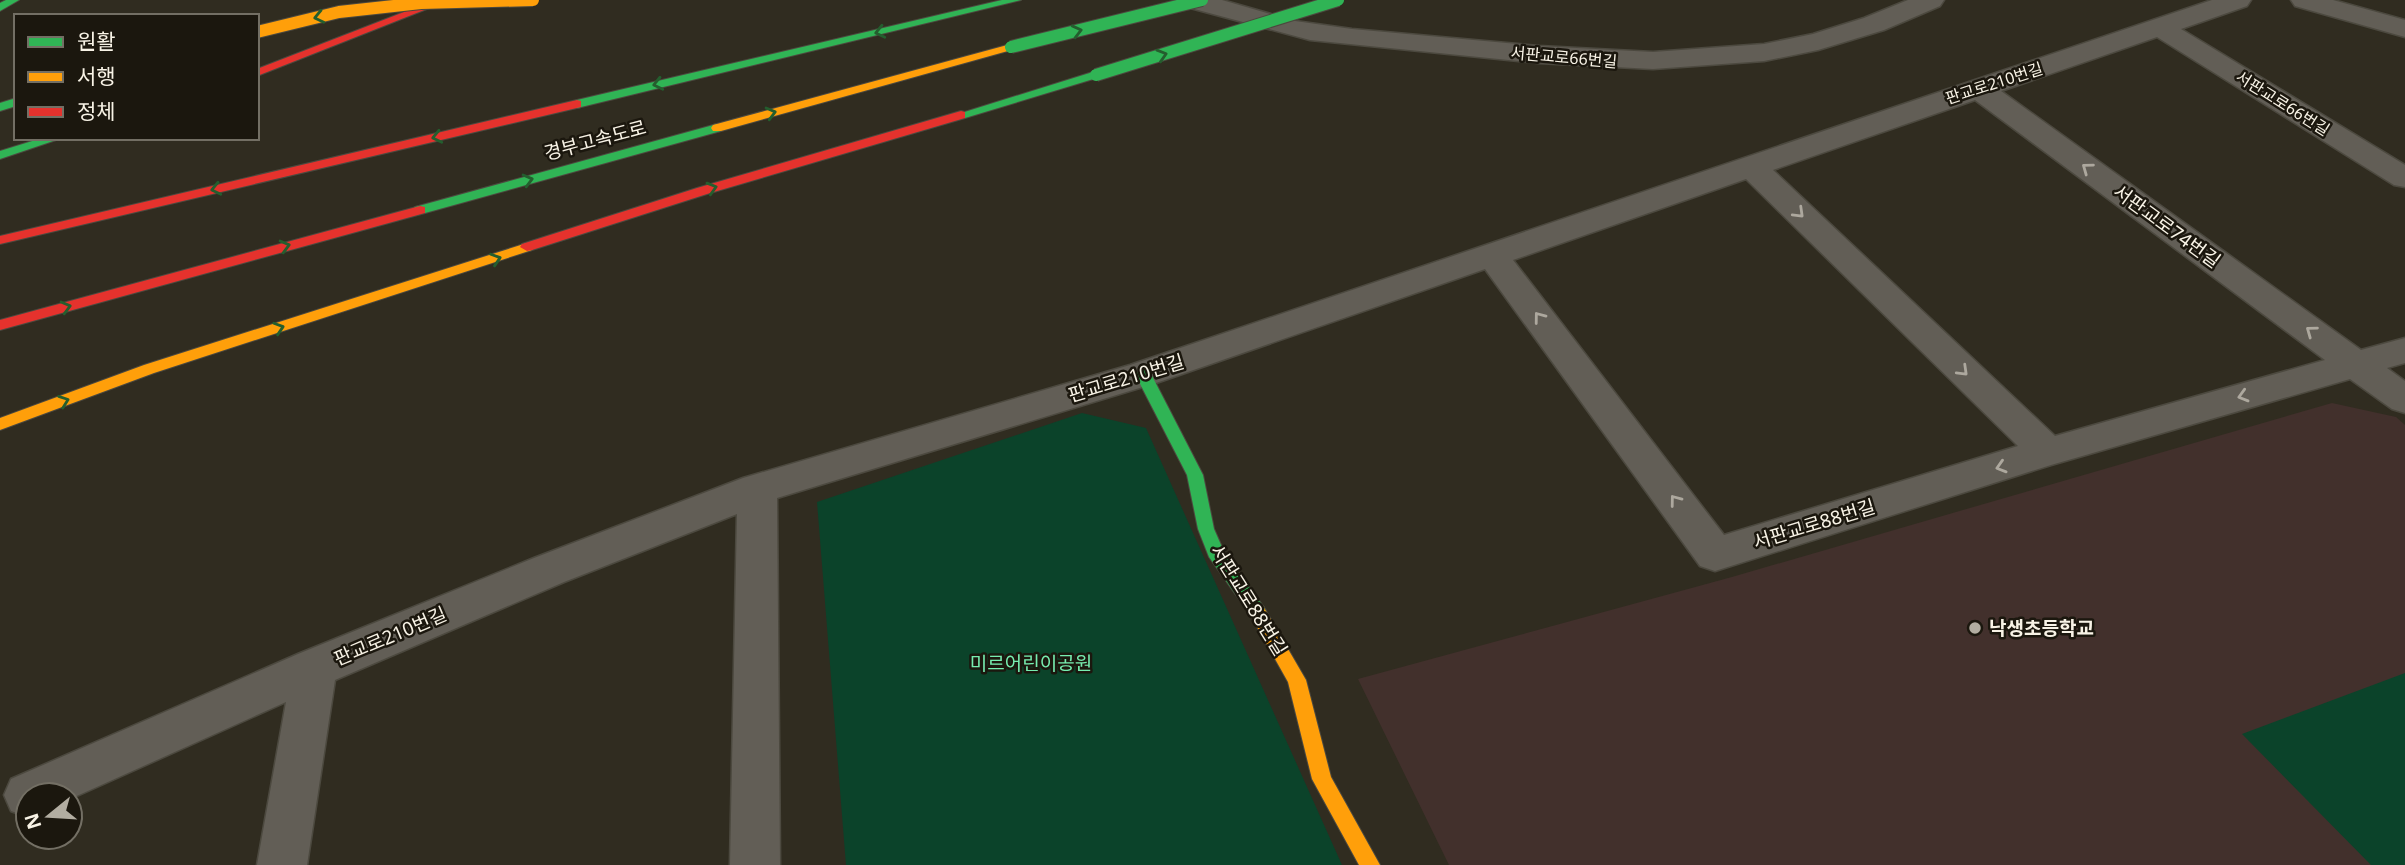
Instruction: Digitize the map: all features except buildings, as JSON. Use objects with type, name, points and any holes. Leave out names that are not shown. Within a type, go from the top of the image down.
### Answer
[{"type":"main road","points":[[0,8],[14,0]]},
{"type":"main road","points":[[259,72],[444,0]]},
{"type":"main road","points":[[259,32],[339,12],[421,3],[533,0]]},
{"type":"main road","name":"경부고속도로","points":[[0,240],[1016,0]]},
{"type":"main road","name":"경부고속도로","points":[[0,325],[1011,47],[1202,0]]},
{"type":"main road","points":[[0,424],[149,369],[702,191],[1096,75],[1338,0]]},
{"type":"main road","points":[[0,155],[50,140]]},
{"type":"main road","name":"서판교로88번길","points":[[1143,374],[1195,475],[1206,529],[1218,557],[1262,617],[1297,680],[1322,779],[1370,865]]},
{"type":"street","name":"서판교로66번길","points":[[1192,0],[1308,31],[1568,59],[1636,62],[1763,55],[1831,40],[1931,0]]},
{"type":"street","name":"판교로210번길","points":[[60,781],[314,668],[549,570],[757,489],[1143,374],[2238,0]]},
{"type":"street","points":[[2304,0],[2405,29]]},
{"type":"street","name":"서판교로66번길","points":[[2161,28],[2405,178]]},
{"type":"street","name":"서판교로74번길","points":[[1978,88],[2405,400]]},
{"type":"street","points":[[1750,165],[2048,452],[2405,350]]},
{"type":"street","name":"서판교로88번길","points":[[1492,255],[1715,554],[2048,452]]},
{"type":"street","points":[[755,865],[757,489]]},
{"type":"street","points":[[282,865],[314,668]]},
{"type":"shaded area","name":"낙생초등학교","points":[[2332,403],[2396,417],[2405,425],[2405,865],[1449,865],[1358,679],[1732,577]]},
{"type":"green space","name":"미르어린이공원","points":[[1082,413],[1146,428],[1342,865],[846,865],[817,502]]},
{"type":"green space","points":[[2405,673],[2405,865],[2371,865],[2242,734]]},
{"type":"traffic: fast","points":[[0,8],[14,0]]},
{"type":"traffic: fast","points":[[577,104],[1016,0]]},
{"type":"traffic: fast","points":[[1011,47],[1202,0]]},
{"type":"traffic: fast","points":[[1096,75],[1338,0]]},
{"type":"traffic: fast","points":[[961,115],[1096,75]]},
{"type":"traffic: fast","points":[[0,107],[14,103]]},
{"type":"traffic: fast","points":[[420,210],[717,128]]},
{"type":"traffic: fast","points":[[0,155],[49,140]]},
{"type":"traffic: fast","points":[[1143,374],[1195,475],[1206,529],[1218,557],[1257,611]]},
{"type":"traffic: slow","points":[[259,32],[339,12],[421,3],[533,0]]},
{"type":"traffic: slow","points":[[717,128],[1011,47]]},
{"type":"traffic: slow","points":[[0,424],[149,369],[527,247]]},
{"type":"traffic: slow","points":[[1257,611],[1297,680],[1322,779],[1370,865]]},
{"type":"traffic: jam","points":[[259,72],[442,1]]},
{"type":"traffic: jam","points":[[0,240],[577,104]]},
{"type":"traffic: jam","points":[[527,247],[702,191],[961,115]]},
{"type":"traffic: jam","points":[[0,325],[420,210]]},
{"type":"place","name":"낙생초등학교","points":[[1975,628]]}]
